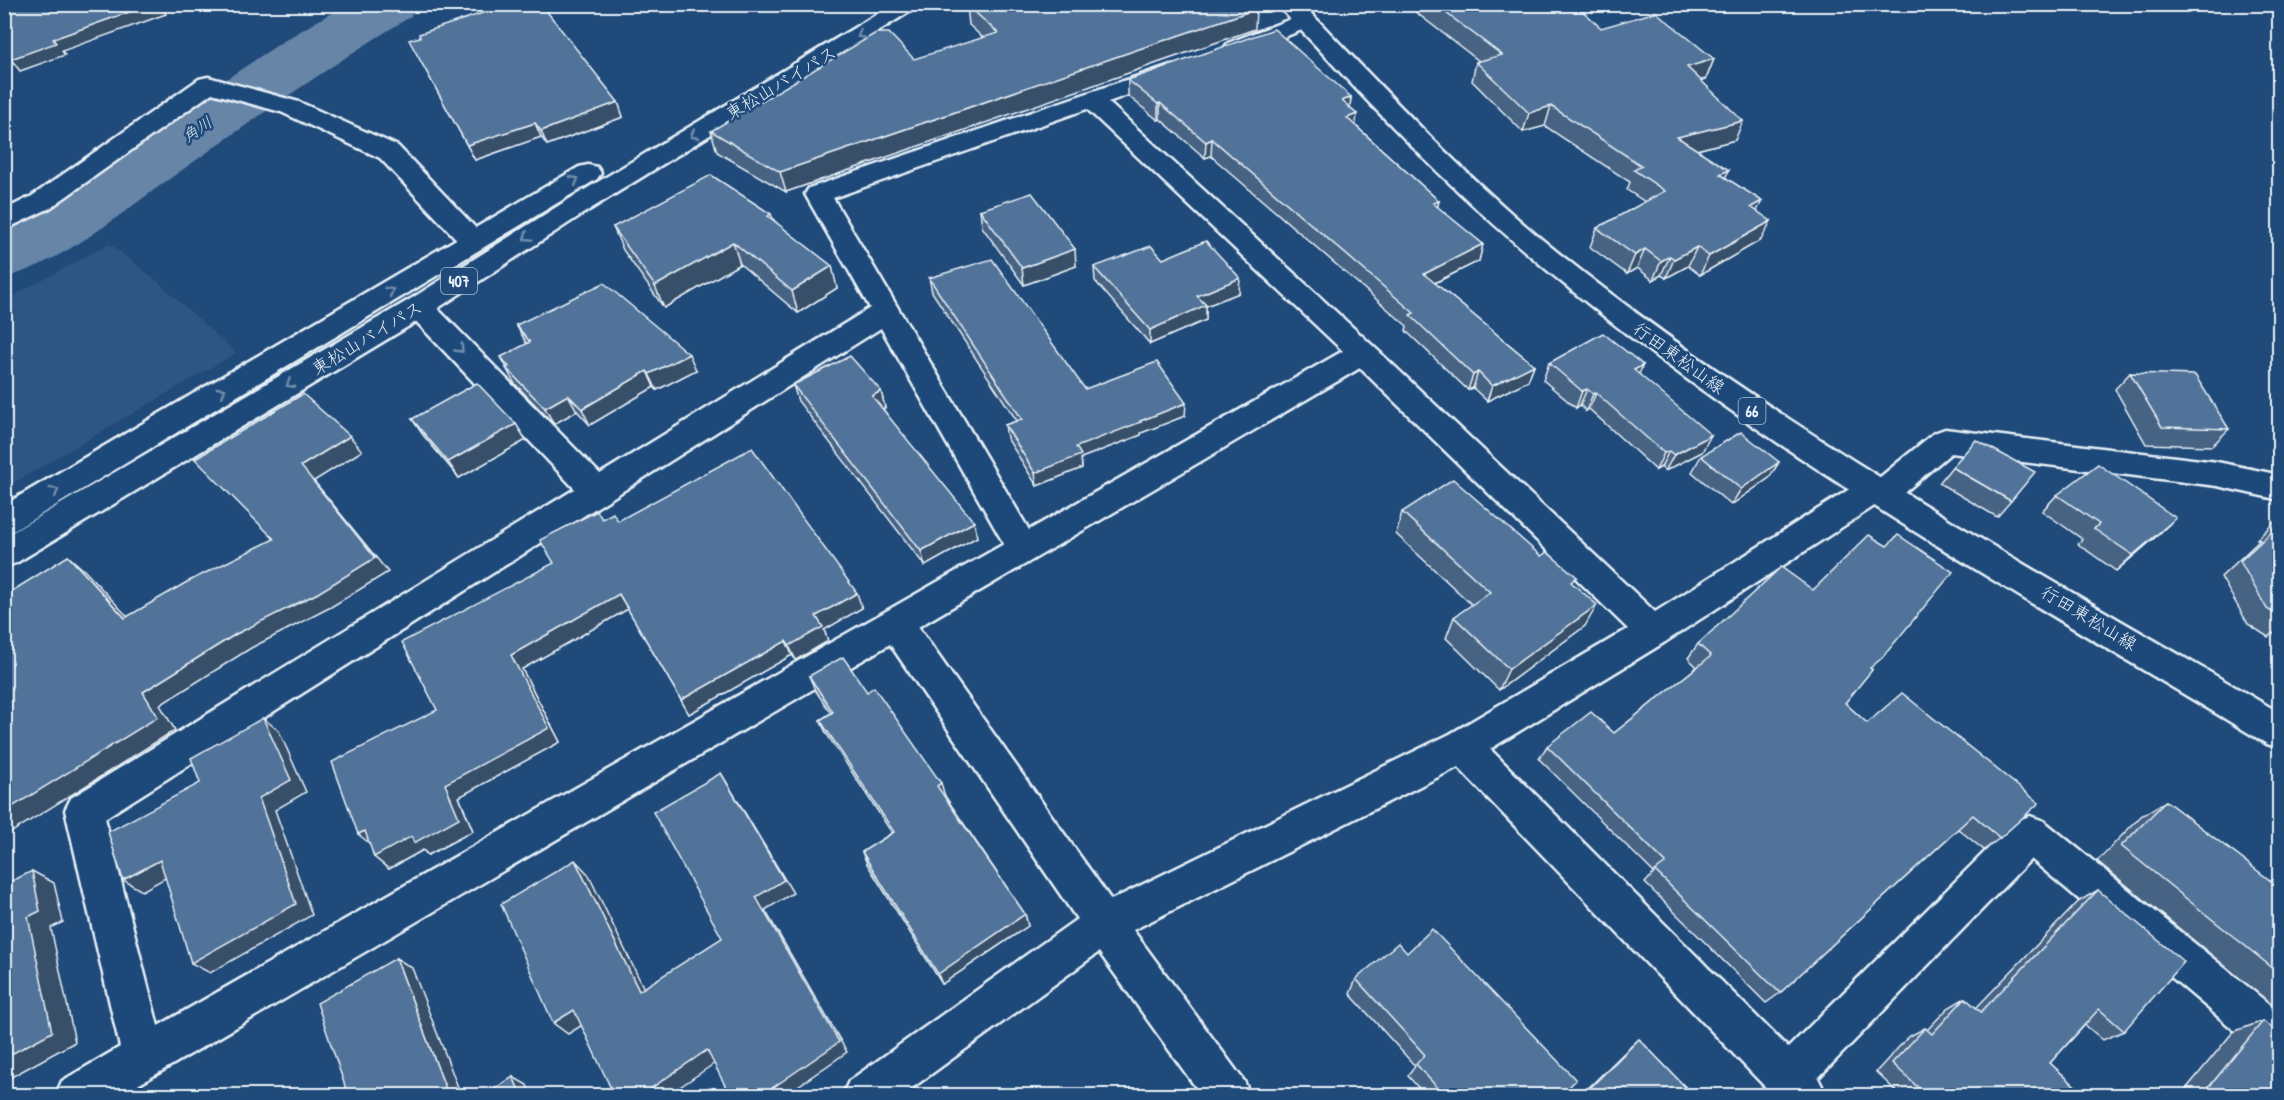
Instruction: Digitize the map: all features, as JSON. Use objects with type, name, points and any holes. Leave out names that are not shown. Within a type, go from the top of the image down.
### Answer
[{"type":"main road","name":"東松山バイパス","points":[[4,521],[870,4]]},
{"type":"main road","name":"東松山バイパス","points":[[4,554],[419,307],[575,207],[911,4]]},
{"type":"main road","points":[[1024,550],[818,195],[1281,33],[1297,13]]},
{"type":"main road","name":"行田東松山線","points":[[1297,13],[1448,168],[1544,255],[1668,351],[1725,392],[1878,492],[2280,732]]},
{"type":"main road","points":[[4,220],[41,202],[85,173],[208,84],[279,103],[389,152],[474,241]]},
{"type":"main road","points":[[1092,100],[1363,353],[1653,632]]},
{"type":"main road","points":[[419,307],[597,491]]},
{"type":"main road","points":[[144,1057],[84,810],[887,311]]},
{"type":"main road","points":[[77,1095],[1363,353]]},
{"type":"main road","points":[[864,1095],[1104,924],[1463,746],[1653,632],[1878,492],[1945,441],[2217,474],[2280,488]]},
{"type":"main road","points":[[896,624],[1104,924],[1228,1095]]},
{"type":"main road","points":[[1463,746],[1796,1087],[2030,834],[2280,1041]]},
{"type":"shaded area","points":[[110,244],[157,281],[236,353],[5,488],[5,300]]},
{"type":"building","points":[[4,4],[151,4],[53,39],[56,43],[11,59],[4,49]]},
{"type":"building","points":[[510,4],[541,4],[618,102],[541,131],[535,123],[467,145],[409,40],[420,37],[419,34]]},
{"type":"building","points":[[968,4],[1251,4],[1256,9],[780,172],[711,131],[876,33],[889,33],[914,59],[998,33]]},
{"type":"building","points":[[1434,4],[1539,4],[1542,7],[1550,4],[1575,4],[1601,28],[1656,12],[1714,59],[1687,67],[1743,121],[1677,137],[1729,170],[1720,174],[1762,201],[1751,207],[1771,221],[1709,256],[1697,247],[1674,259],[1670,256],[1661,261],[1645,249],[1635,255],[1597,228],[1665,191],[1634,170],[1642,166],[1551,106],[1529,113],[1476,62],[1502,55]]},
{"type":"building","points":[[1274,29],[1351,97],[1342,101],[1357,114],[1347,118],[1439,201],[1433,203],[1483,244],[1424,274],[1534,365],[1492,386],[1478,372],[1473,375],[1410,315],[1414,313],[1212,139],[1206,142],[1160,103],[1158,104],[1128,80]]},
{"type":"building","points":[[711,175],[771,214],[768,216],[832,266],[792,291],[733,242],[655,286],[613,227]]},
{"type":"building","points":[[1032,193],[1075,249],[1022,268],[980,210]]},
{"type":"building","points":[[1206,241],[1240,278],[1197,296],[1206,305],[1150,330],[1094,267],[1151,246],[1163,259]]},
{"type":"building","points":[[992,259],[1085,389],[1157,362],[1186,403],[1076,447],[1081,455],[1035,473],[1005,425],[1022,419],[929,278]]},
{"type":"building","points":[[604,283],[689,354],[649,374],[647,371],[582,409],[568,395],[545,408],[506,368],[509,367],[501,357],[530,342],[516,325]]},
{"type":"building","points":[[1603,333],[1643,365],[1634,370],[1711,435],[1674,455],[1669,451],[1664,453],[1596,393],[1593,394],[1587,389],[1582,391],[1549,363]]},
{"type":"building","points":[[850,356],[881,391],[872,396],[974,522],[921,551],[793,385]]},
{"type":"building","points":[[2130,373],[2195,375],[2229,429],[2162,427]]},
{"type":"building","points":[[477,383],[516,424],[448,462],[412,419]]},
{"type":"building","points":[[303,394],[350,436],[301,466],[375,558],[318,593],[236,634],[143,692],[158,717],[4,812],[4,596],[68,556],[125,618],[187,582],[274,539],[195,459]]},
{"type":"building","points":[[1741,432],[1779,462],[1741,489],[1701,456]]},
{"type":"building","points":[[1976,440],[2035,472],[2011,501],[1952,467]]},
{"type":"building","points":[[752,448],[857,593],[816,616],[823,627],[789,646],[786,641],[681,700],[619,594],[511,655],[549,728],[445,784],[459,818],[414,843],[412,836],[374,857],[365,831],[358,834],[332,762],[437,710],[402,642],[554,563],[540,540],[597,511],[602,519],[613,513],[618,521]]},
{"type":"building","points":[[2098,464],[2176,518],[2133,555],[2094,529],[2099,524],[2057,495]]},
{"type":"building","points":[[1453,479],[1541,556],[1547,552],[1577,577],[1571,582],[1597,605],[1509,669],[1454,617],[1490,592],[1402,512]]},
{"type":"building","points":[[2280,519],[2280,617],[2267,609],[2240,561],[2279,525],[2276,523]]},
{"type":"building","points":[[1869,535],[1887,546],[1898,535],[1953,572],[1882,658],[1870,668],[1872,670],[1845,703],[1867,723],[1902,693],[2039,803],[2000,838],[1973,815],[1780,993],[1655,871],[1666,863],[1547,746],[1591,712],[1614,733],[1711,656],[1698,644],[1781,567],[1813,590]]},
{"type":"building","points":[[843,657],[867,692],[874,687],[941,783],[937,786],[1025,914],[938,974],[862,852],[894,832],[820,720],[833,712],[809,676]]},
{"type":"building","points":[[263,718],[291,780],[259,798],[296,904],[191,963],[160,860],[123,880],[108,832],[200,783],[191,758]]},
{"type":"building","points":[[721,773],[784,880],[756,897],[839,1042],[762,1095],[730,1095],[707,1050],[641,1095],[614,1095],[574,1010],[553,1023],[501,904],[575,860],[639,991],[722,938],[653,812]]},
{"type":"building","points":[[2166,801],[2280,888],[2280,974],[2121,846]]},
{"type":"building","points":[[32,871],[40,911],[28,917],[52,1032],[4,1058],[4,885]]},
{"type":"building","points":[[2098,890],[2184,962],[2124,1031],[2099,1009],[2050,1063],[2085,1095],[1926,1095],[1892,1063],[1925,1028],[1932,1034],[1965,998],[1981,1012]]},
{"type":"building","points":[[1432,929],[1576,1080],[1561,1095],[1444,1095],[1416,1064],[1425,1055],[1356,979],[1398,943],[1407,953]]},
{"type":"building","points":[[396,958],[448,1095],[348,1095],[317,1003]]},
{"type":"building","points":[[2263,1021],[2280,1034],[2280,1095],[2219,1095],[2209,1087]]},
{"type":"building","points":[[1639,1039],[1693,1095],[1595,1095],[1589,1089]]},
{"type":"building","points":[[513,1077],[521,1095],[484,1095]]},
{"type":"waterway","name":"角川","points":[[4,254],[50,229],[304,55],[389,4]]}]
